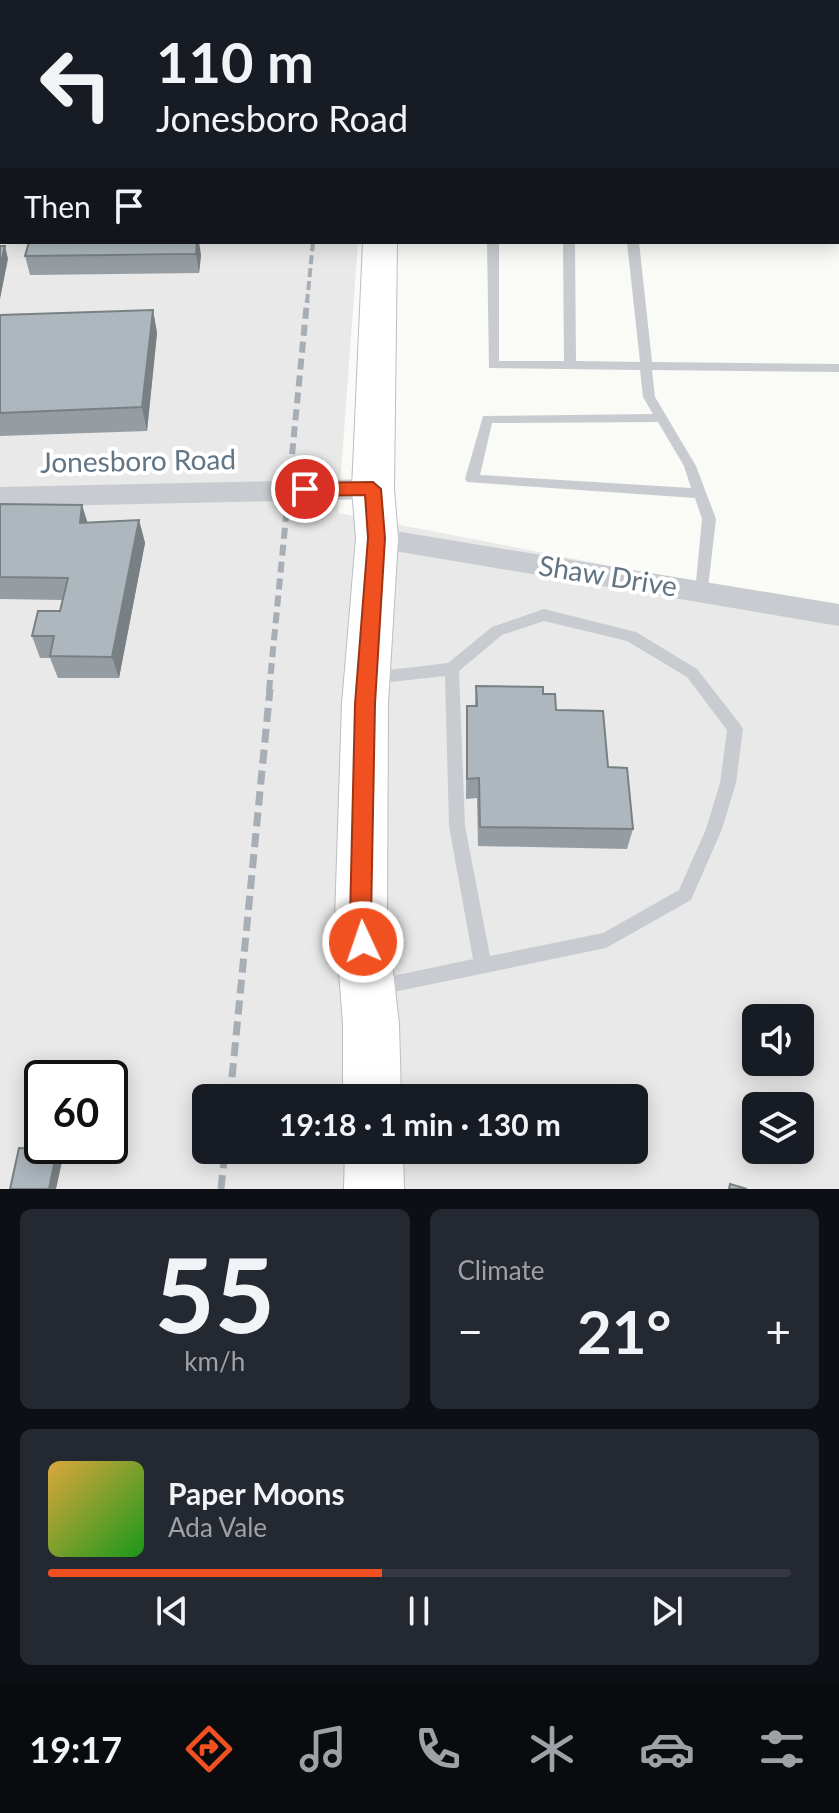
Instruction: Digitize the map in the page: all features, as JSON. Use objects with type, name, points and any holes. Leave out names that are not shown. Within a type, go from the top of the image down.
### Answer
[{"type":"main road","points":[[371,1084],[361,919],[367,679],[377,538],[373,489],[380,244]]},
{"type":"main road","points":[[374,1164],[374,1189]]},
{"type":"street","name":"Jonesboro Road","points":[[0,497],[373,489]]},
{"type":"street","name":"Shaw Drive","points":[[377,538],[839,615]]},
{"type":"lane","points":[[493,244],[493,365],[839,368]]},
{"type":"lane","points":[[569,244],[570,365]]},
{"type":"lane","points":[[633,244],[649,397],[690,466],[709,519],[702,592]]},
{"type":"lane","points":[[661,418],[487,419],[472,479],[699,493]]},
{"type":"lane","points":[[367,679],[452,669],[497,631],[544,615],[631,636],[692,673],[735,729],[728,783],[714,829],[685,895],[606,940],[367,989]]},
{"type":"lane","points":[[452,669],[457,826],[483,965]]},
{"type":"shaded area","points":[[0,244],[358,244],[338,513],[839,610],[839,1189],[0,1189]]},
{"type":"building","points":[[28,244],[197,244],[196,254],[25,256]]},
{"type":"building","points":[[0,246],[5,246],[0,267]]},
{"type":"building","points":[[153,310],[142,407],[0,413],[0,315]]},
{"type":"building","points":[[0,504],[82,505],[80,523],[139,520],[112,657],[50,656],[54,636],[32,636],[38,611],[60,611],[68,578],[0,577]]},
{"type":"building","points":[[476,686],[543,687],[543,694],[555,694],[556,710],[603,711],[608,767],[627,768],[633,829],[480,827],[479,778],[467,779],[467,706],[477,706]]},
{"type":"building","points":[[19,1148],[24,1148],[24,1164],[54,1164],[49,1189],[10,1189]]},
{"type":"building","points":[[730,1184],[747,1189],[729,1189]]},
{"type":"railway","points":[[307,303],[313,244]]},
{"type":"railway","points":[[269,691],[307,301]]},
{"type":"railway","points":[[231,1084],[270,689]]},
{"type":"railway","points":[[221,1189],[224,1164]]},
{"type":"route","points":[[305,489],[373,489],[377,538],[365,704],[363,942]]}]
